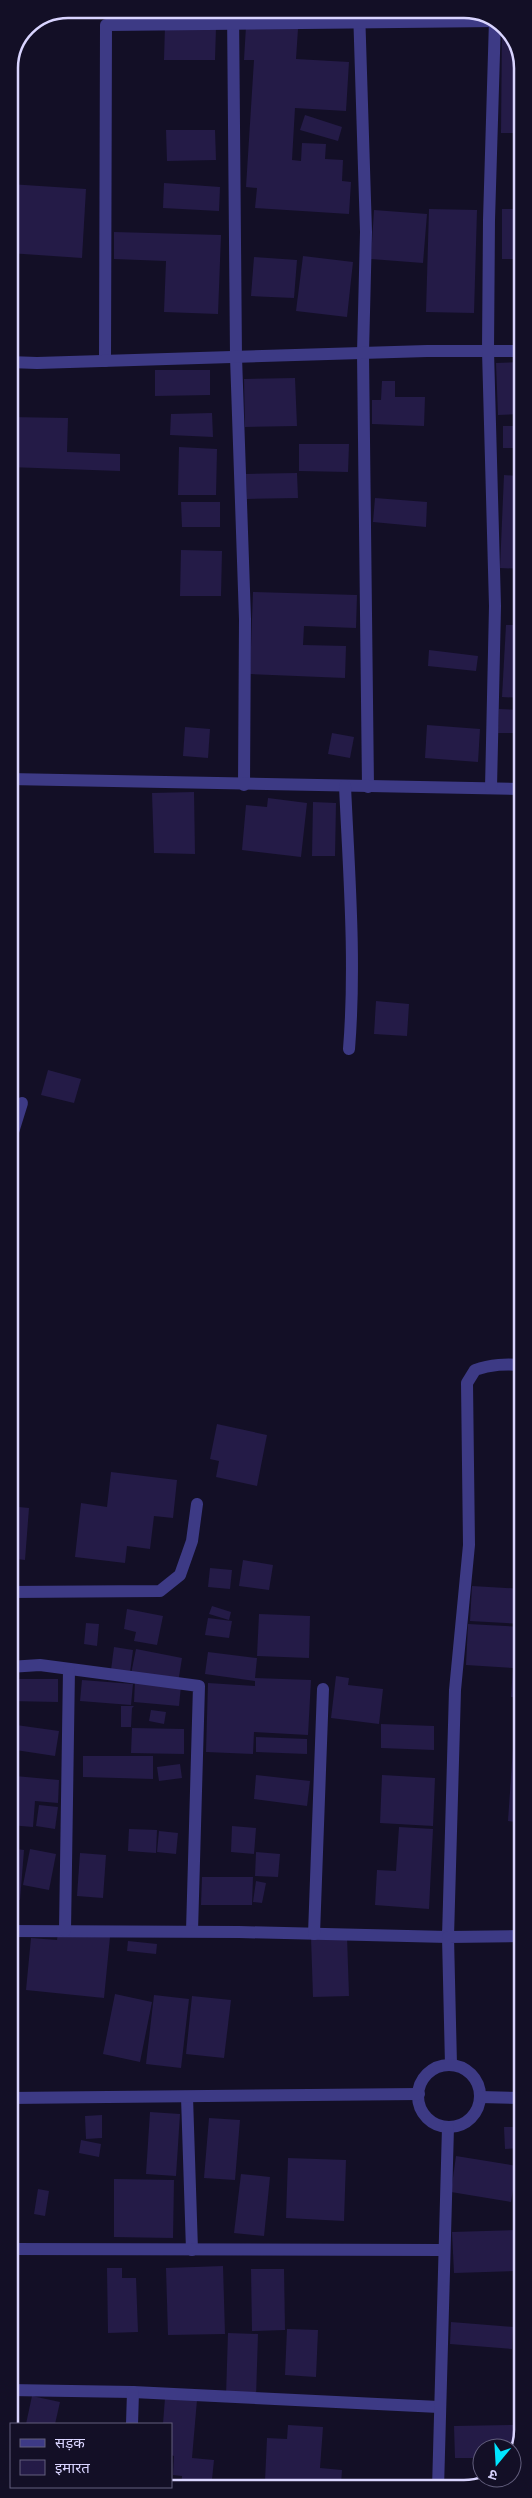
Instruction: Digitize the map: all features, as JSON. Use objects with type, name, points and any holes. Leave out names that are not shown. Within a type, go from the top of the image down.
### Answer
[{"type":"street","points":[[233,18],[236,357],[245,620],[244,785]]},
{"type":"street","points":[[105,361],[106,25],[233,23],[323,18]]},
{"type":"street","points":[[359,18],[366,232],[363,353],[368,787]]},
{"type":"street","points":[[413,18],[481,20]]},
{"type":"street","points":[[491,788],[495,606],[488,351],[495,28]]},
{"type":"street","points":[[18,362],[514,351]]},
{"type":"street","points":[[18,779],[514,789]]},
{"type":"street","points":[[345,786],[352,1010],[348,1049]]},
{"type":"street","points":[[18,1116],[22,1103]]},
{"type":"street","points":[[450,2065],[448,1937],[455,1690],[469,1545],[467,1383],[475,1370],[484,1366],[514,1365]]},
{"type":"street","points":[[18,1592],[160,1591],[180,1575],[192,1541],[197,1504]]},
{"type":"street","points":[[18,1666],[40,1665],[199,1686],[192,1932]]},
{"type":"street","points":[[65,1931],[69,1669]]},
{"type":"street","points":[[314,1934],[323,1689]]},
{"type":"street","points":[[18,1931],[448,1937],[514,1936]]},
{"type":"street","points":[[450,2065],[460,2067],[475,2078],[480,2097],[474,2115],[458,2126],[448,2126],[430,2120],[424,2113],[419,2094],[425,2077],[441,2066],[450,2065]]},
{"type":"street","points":[[18,2098],[419,2094]]},
{"type":"street","points":[[188,2097],[192,2250]]},
{"type":"street","points":[[480,2097],[514,2098]]},
{"type":"street","points":[[438,2480],[443,2250],[448,2126]]},
{"type":"street","points":[[18,2249],[443,2250]]},
{"type":"street","points":[[18,2390],[133,2392],[439,2407]]},
{"type":"street","points":[[132,2423],[133,2392]]},
{"type":"building","points":[[165,26],[216,27],[215,60],[164,60]]},
{"type":"building","points":[[246,26],[298,29],[296,59],[349,62],[346,111],[295,108],[292,160],[301,161],[302,143],[326,144],[325,159],[343,160],[342,181],[351,182],[349,214],[255,208],[257,188],[246,187],[254,60],[244,60]]},
{"type":"building","points":[[502,35],[512,51],[514,61],[514,133],[501,133]]},
{"type":"building","points":[[305,115],[342,127],[338,141],[300,130]]},
{"type":"building","points":[[166,130],[215,130],[216,160],[167,161]]},
{"type":"building","points":[[164,183],[220,187],[219,211],[163,208]]},
{"type":"building","points":[[18,185],[86,189],[82,258],[18,254]]},
{"type":"building","points":[[429,209],[477,210],[474,313],[426,312]]},
{"type":"building","points":[[502,209],[514,209],[514,259],[502,259]]},
{"type":"building","points":[[374,210],[427,214],[423,263],[371,259]]},
{"type":"building","points":[[114,232],[221,235],[218,314],[164,312],[166,261],[114,259]]},
{"type":"building","points":[[303,256],[353,262],[347,317],[296,311]]},
{"type":"building","points":[[254,257],[297,260],[294,298],[251,296]]},
{"type":"building","points":[[514,362],[514,414],[498,415],[496,363]]},
{"type":"building","points":[[155,370],[210,370],[210,395],[155,396]]},
{"type":"building","points":[[295,378],[297,426],[245,427],[244,379]]},
{"type":"building","points":[[382,381],[395,381],[395,397],[425,397],[424,426],[372,424],[372,400],[381,400]]},
{"type":"building","points":[[212,413],[213,437],[170,435],[171,414]]},
{"type":"building","points":[[18,417],[68,418],[67,452],[120,454],[120,471],[18,467]]},
{"type":"building","points":[[503,426],[514,426],[514,448],[503,448]]},
{"type":"building","points":[[299,444],[349,444],[348,472],[299,471]]},
{"type":"building","points":[[179,447],[217,449],[216,495],[178,495]]},
{"type":"building","points":[[297,473],[298,498],[247,499],[246,474]]},
{"type":"building","points":[[504,475],[514,476],[514,569],[500,568]]},
{"type":"building","points":[[375,498],[427,502],[426,527],[373,522]]},
{"type":"building","points":[[181,502],[220,502],[220,527],[182,527]]},
{"type":"building","points":[[181,550],[222,551],[221,596],[180,596]]},
{"type":"building","points":[[253,592],[357,595],[356,628],[304,626],[303,645],[346,646],[345,678],[250,674]]},
{"type":"building","points":[[506,625],[514,625],[514,698],[502,697]]},
{"type":"building","points":[[429,650],[478,656],[476,671],[428,666]]},
{"type":"building","points":[[499,709],[514,710],[514,733],[498,733]]},
{"type":"building","points":[[427,725],[480,729],[478,762],[425,758]]},
{"type":"building","points":[[185,727],[210,729],[208,758],[183,756]]},
{"type":"building","points":[[332,733],[354,737],[350,758],[328,754]]},
{"type":"building","points":[[194,792],[195,854],[154,853],[152,793]]},
{"type":"building","points":[[268,798],[307,803],[301,857],[242,850],[246,805],[267,807]]},
{"type":"building","points":[[313,802],[336,803],[335,856],[312,856]]},
{"type":"building","points":[[376,1001],[409,1004],[407,1036],[374,1034]]},
{"type":"building","points":[[48,1070],[81,1079],[74,1103],[41,1095]]},
{"type":"building","points":[[217,1424],[267,1435],[257,1486],[216,1477],[219,1461],[210,1459]]},
{"type":"building","points":[[111,1472],[177,1480],[173,1518],[154,1516],[150,1549],[127,1546],[125,1563],[75,1557],[81,1503],[107,1507]]},
{"type":"building","points":[[18,1507],[29,1508],[25,1560],[18,1559]]},
{"type":"building","points":[[243,1560],[273,1565],[269,1590],[239,1586]]},
{"type":"building","points":[[210,1568],[232,1570],[230,1589],[208,1587]]},
{"type":"building","points":[[472,1586],[514,1588],[514,1623],[470,1621]]},
{"type":"building","points":[[212,1606],[231,1612],[229,1620],[209,1614]]},
{"type":"building","points":[[127,1609],[163,1616],[157,1645],[134,1641],[136,1632],[124,1629]]},
{"type":"building","points":[[259,1614],[310,1616],[309,1658],[257,1656]]},
{"type":"building","points":[[208,1618],[232,1621],[229,1638],[205,1635]]},
{"type":"building","points":[[86,1623],[99,1624],[97,1646],[84,1644]]},
{"type":"building","points":[[468,1624],[514,1627],[514,1697],[511,1697],[513,1668],[466,1665]]},
{"type":"building","points":[[114,1647],[133,1650],[130,1673],[111,1670]]},
{"type":"building","points":[[136,1649],[182,1658],[178,1683],[131,1674]]},
{"type":"building","points":[[208,1652],[257,1658],[255,1678],[311,1680],[308,1735],[254,1732],[253,1754],[206,1752],[208,1683],[255,1686],[255,1681],[205,1674]]},
{"type":"building","points":[[336,1676],[349,1678],[348,1685],[383,1689],[379,1724],[331,1718]]},
{"type":"building","points":[[18,1679],[58,1679],[58,1702],[18,1701]]},
{"type":"building","points":[[82,1680],[133,1684],[131,1705],[80,1701]]},
{"type":"building","points":[[135,1681],[181,1686],[179,1706],[134,1702]]},
{"type":"building","points":[[121,1706],[134,1706],[132,1708],[131,1727],[121,1727]]},
{"type":"building","points":[[151,1710],[166,1712],[164,1724],[149,1721]]},
{"type":"building","points":[[381,1724],[434,1726],[434,1750],[381,1748]]},
{"type":"building","points":[[18,1725],[59,1731],[55,1756],[18,1750]]},
{"type":"building","points":[[132,1728],[184,1729],[184,1754],[131,1753]]},
{"type":"building","points":[[514,1733],[514,1822],[508,1821]]},
{"type":"building","points":[[256,1737],[307,1739],[307,1754],[256,1752]]},
{"type":"building","points":[[83,1756],[153,1756],[153,1779],[83,1777]]},
{"type":"building","points":[[180,1764],[182,1778],[159,1781],[157,1767]]},
{"type":"building","points":[[256,1775],[310,1781],[307,1806],[254,1799]]},
{"type":"building","points":[[382,1775],[435,1778],[433,1826],[380,1823]]},
{"type":"building","points":[[18,1776],[59,1780],[58,1803],[35,1801],[33,1827],[18,1826]]},
{"type":"building","points":[[39,1805],[58,1807],[55,1829],[36,1826]]},
{"type":"building","points":[[232,1826],[256,1828],[254,1854],[231,1852]]},
{"type":"building","points":[[399,1827],[433,1829],[429,1909],[375,1905],[377,1870],[396,1871]]},
{"type":"building","points":[[129,1829],[157,1830],[156,1853],[128,1851]]},
{"type":"building","points":[[159,1831],[178,1833],[176,1854],[157,1852]]},
{"type":"building","points":[[18,1849],[24,1850],[20,1900],[18,1900]]},
{"type":"building","points":[[30,1849],[56,1854],[49,1890],[23,1885]]},
{"type":"building","points":[[256,1852],[280,1854],[278,1877],[255,1876]]},
{"type":"building","points":[[80,1853],[106,1855],[103,1898],[77,1896]]},
{"type":"building","points":[[202,1877],[253,1877],[252,1905],[201,1905]]},
{"type":"building","points":[[256,1881],[266,1883],[262,1903],[253,1902]]},
{"type":"building","points":[[58,1932],[110,1937],[104,1998],[26,1990],[31,1938],[57,1940]]},
{"type":"building","points":[[347,1936],[349,1996],[313,1997],[311,1937]]},
{"type":"building","points":[[128,1941],[157,1944],[156,1954],[127,1951]]},
{"type":"building","points":[[115,1994],[152,2002],[140,2062],[103,2054]]},
{"type":"building","points":[[154,1995],[189,1999],[181,2068],[146,2064]]},
{"type":"building","points":[[192,1996],[231,2000],[224,2058],[186,2054]]},
{"type":"building","points":[[150,2112],[180,2114],[176,2176],[146,2174]]},
{"type":"building","points":[[102,2115],[102,2138],[86,2139],[85,2116]]},
{"type":"building","points":[[209,2118],[240,2120],[235,2180],[204,2178]]},
{"type":"building","points":[[504,2127],[514,2127],[514,2148],[505,2149]]},
{"type":"building","points":[[81,2140],[101,2144],[99,2157],[79,2153]]},
{"type":"building","points":[[456,2156],[514,2166],[514,2184],[511,2202],[451,2192]]},
{"type":"building","points":[[288,2158],[346,2160],[344,2221],[286,2218]]},
{"type":"building","points":[[241,2174],[270,2177],[264,2236],[234,2233]]},
{"type":"building","points":[[114,2179],[174,2180],[173,2238],[114,2237]]},
{"type":"building","points":[[38,2189],[49,2191],[45,2216],[34,2214]]},
{"type":"building","points":[[514,2230],[514,2271],[454,2273],[452,2232]]},
{"type":"building","points":[[223,2266],[225,2334],[168,2335],[166,2268]]},
{"type":"building","points":[[107,2268],[122,2268],[122,2278],[136,2278],[138,2332],[108,2333]]},
{"type":"building","points":[[251,2269],[284,2269],[285,2330],[252,2331]]},
{"type":"building","points":[[451,2322],[513,2327],[512,2349],[450,2344]]},
{"type":"building","points":[[287,2329],[318,2330],[316,2377],[285,2375]]},
{"type":"building","points":[[228,2333],[258,2334],[256,2397],[226,2396]]},
{"type":"building","points":[[32,2396],[60,2402],[55,2423],[26,2423]]},
{"type":"building","points":[[165,2398],[197,2400],[192,2458],[214,2460],[212,2480],[182,2480],[182,2476],[173,2475],[172,2423],[163,2423]]},
{"type":"building","points":[[288,2425],[323,2427],[320,2468],[342,2470],[341,2480],[265,2480],[267,2438],[287,2439]]},
{"type":"building","points":[[514,2425],[514,2438],[472,2438],[472,2458],[455,2458],[454,2426]]}]
